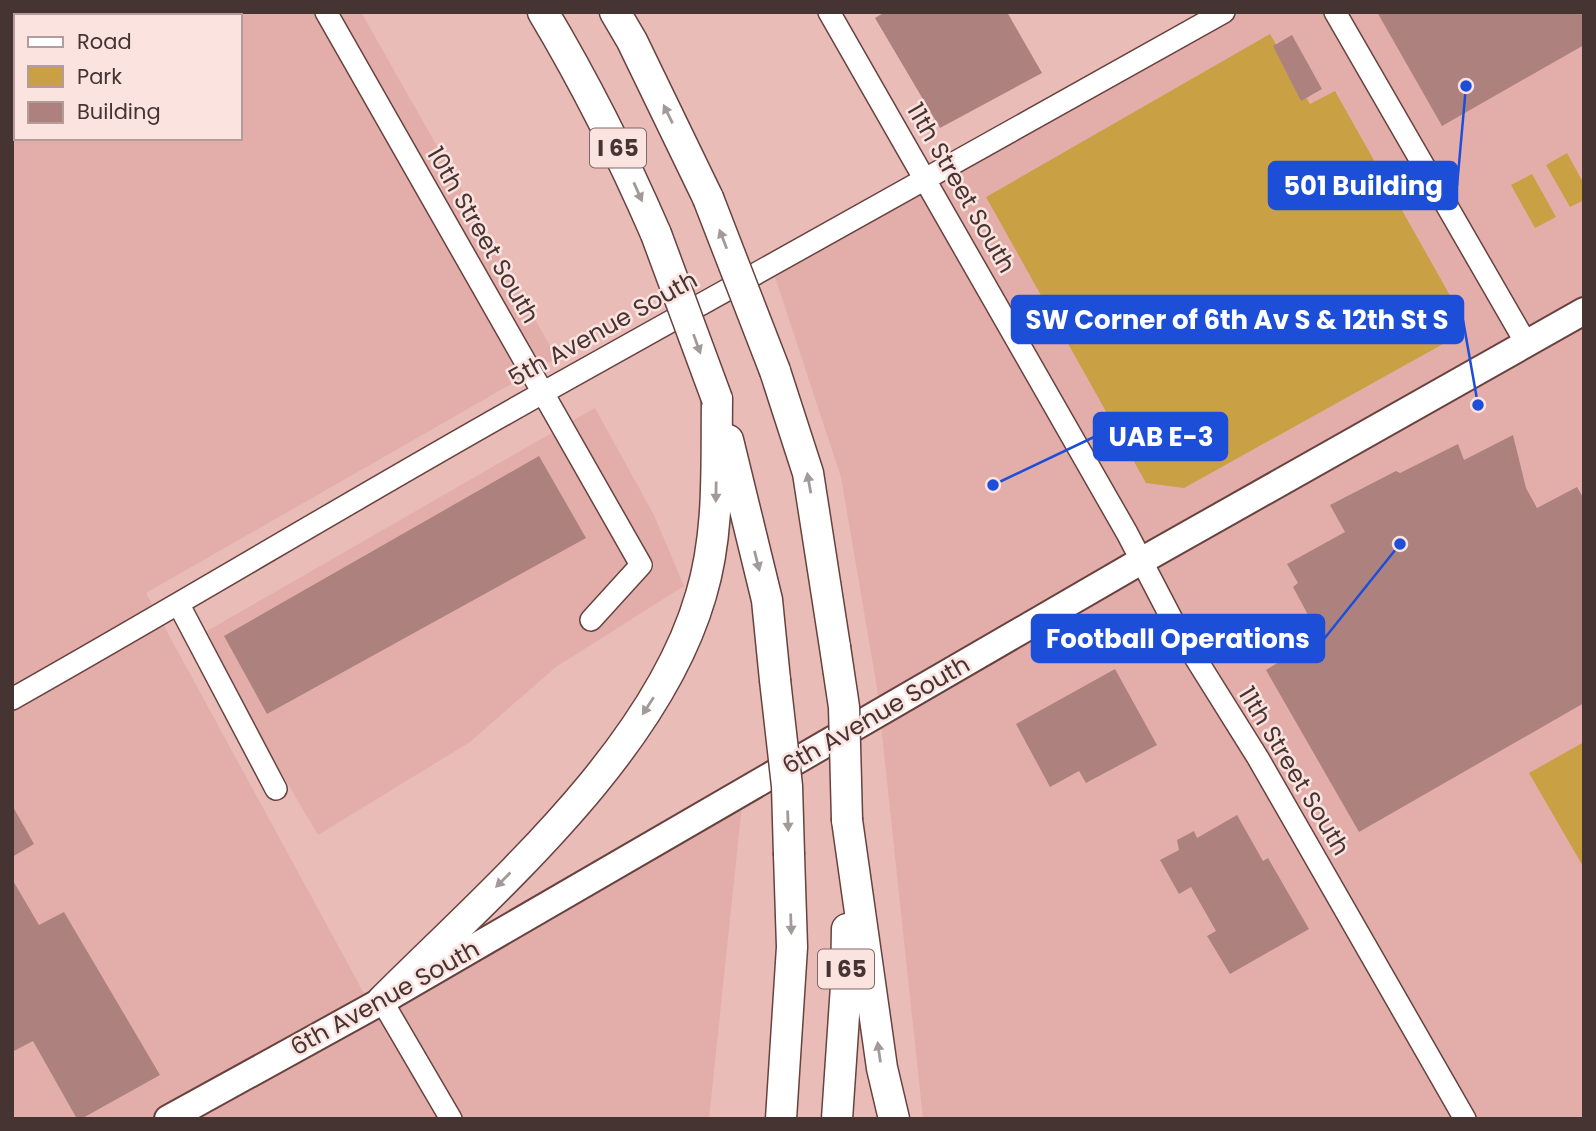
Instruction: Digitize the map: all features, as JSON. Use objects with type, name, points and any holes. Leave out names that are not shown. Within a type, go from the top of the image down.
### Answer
[{"type":"highway","name":"I 65","points":[[543,12],[575,65],[626,164],[656,234],[717,399],[767,600],[786,786],[792,947],[781,1119]]},
{"type":"highway","name":"I 65","points":[[615,12],[632,41],[708,198],[775,371],[808,473],[844,707],[847,820],[846,986],[837,1119]]},
{"type":"highway","points":[[382,1001],[536,847],[616,757],[676,663],[701,594],[715,523],[717,399]]},
{"type":"highway","points":[[847,820],[881,1068],[894,1119]]},
{"type":"main road","name":"6th Avenue South","points":[[168,1119],[382,1001],[1141,561],[1584,311]]},
{"type":"street","name":"10th Street South","points":[[326,12],[640,565],[591,621]]},
{"type":"street","name":"11th Street South","points":[[829,12],[1141,561],[1176,628],[1258,758],[1465,1119]]},
{"type":"street","name":"5th Avenue South","points":[[12,699],[179,605],[542,392],[1224,12]]},
{"type":"street","points":[[1335,12],[1526,344]]},
{"type":"street","points":[[179,605],[276,789]]},
{"type":"street","points":[[382,1001],[451,1119]]},
{"type":"shaded area","points":[[12,12],[361,12],[557,358],[146,593],[378,1019],[742,805],[709,1119],[12,1119]]},
{"type":"shaded area","points":[[1234,12],[1584,12],[1584,1119],[923,1119],[877,688],[841,477],[775,277]]},
{"type":"shaded area","points":[[595,408],[654,515],[684,586],[556,667],[470,742],[318,835],[200,635]]},
{"type":"green space","points":[[1270,34],[1310,104],[1335,91],[1457,308],[1440,317],[1452,339],[1184,488],[1146,483],[986,197]]},
{"type":"green space","points":[[1567,153],[1584,184],[1584,200],[1570,207],[1546,165]]},
{"type":"green space","points":[[1532,174],[1556,217],[1535,228],[1511,185]]},
{"type":"green space","points":[[1584,742],[1584,868],[1529,773]]},
{"type":"building","points":[[885,12],[1007,12],[1042,73],[940,128],[875,18]]},
{"type":"building","points":[[1377,12],[1584,12],[1584,45],[1442,126]]},
{"type":"building","points":[[1292,35],[1322,89],[1301,101],[1273,46]]},
{"type":"building","points":[[1513,435],[1526,488],[1537,508],[1577,487],[1584,499],[1584,703],[1359,832],[1266,670],[1320,637],[1293,587],[1298,583],[1287,564],[1345,532],[1330,505],[1396,471],[1400,473],[1458,444],[1464,460]]},
{"type":"building","points":[[539,456],[586,538],[267,714],[224,636]]},
{"type":"building","points":[[1115,669],[1157,745],[1086,783],[1079,771],[1050,787],[1016,724]]},
{"type":"building","points":[[12,805],[34,844],[12,857]]},
{"type":"building","points":[[1237,815],[1263,861],[1268,858],[1309,929],[1230,974],[1207,936],[1216,931],[1191,887],[1179,894],[1160,860],[1179,850],[1177,840],[1194,831],[1197,838]]},
{"type":"building","points":[[12,879],[39,925],[64,912],[160,1075],[81,1119],[77,1119],[33,1041],[12,1052]]},
{"type":"place","name":"501 Building","points":[[1466,86]]},
{"type":"place","name":"SW Corner of 6th Av S & 12th St S","points":[[1478,405]]},
{"type":"place","name":"UAB E-3","points":[[993,485]]},
{"type":"place","name":"Football Operations","points":[[1400,544]]}]
